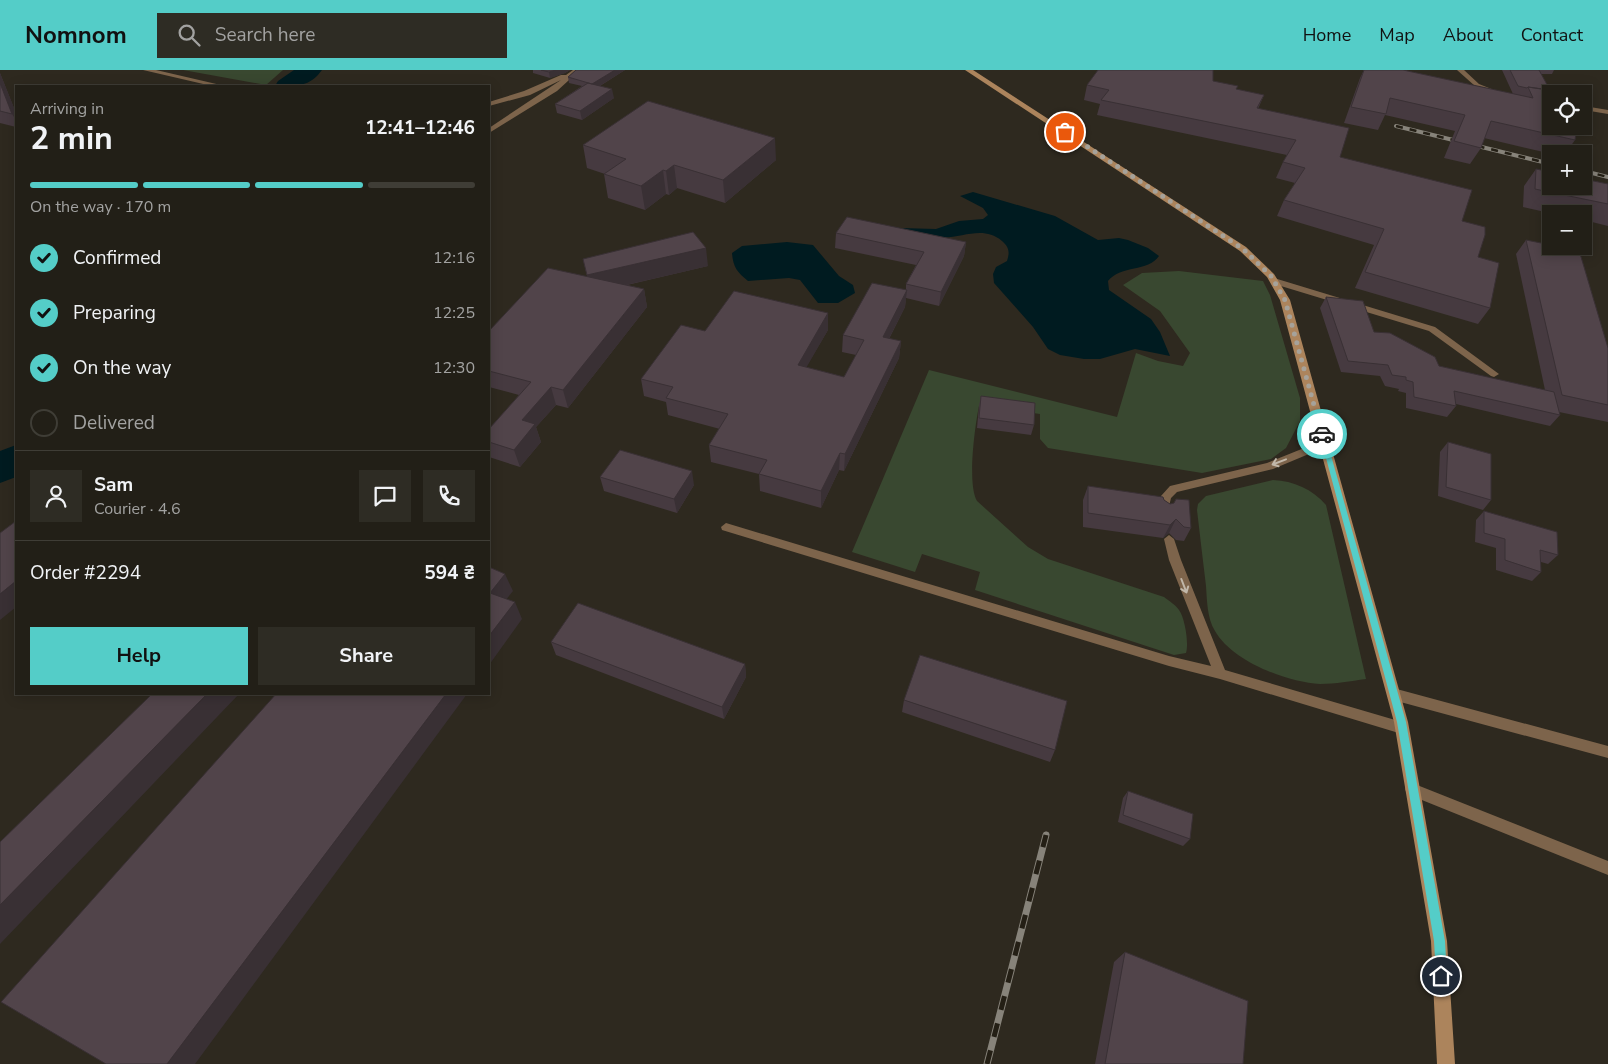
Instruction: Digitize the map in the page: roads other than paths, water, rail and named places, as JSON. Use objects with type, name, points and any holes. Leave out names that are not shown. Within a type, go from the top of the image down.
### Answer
[{"type":"main road","points":[[968,70],[1243,249],[1271,276],[1285,300],[1402,728],[1439,941],[1446,1064]]},
{"type":"street","points":[[146,70],[216,85]]},
{"type":"street","points":[[490,104],[527,94],[576,70]]},
{"type":"street","points":[[490,130],[554,89],[576,70]]},
{"type":"lane","points":[[1460,70],[1477,85],[1503,94]]},
{"type":"lane","points":[[1592,109],[1608,112]]},
{"type":"lane","points":[[1274,281],[1432,329],[1494,374]]},
{"type":"lane","points":[[1163,512],[1166,496],[1174,489],[1269,466],[1324,444]]},
{"type":"lane","points":[[726,527],[1160,658],[1402,728]]},
{"type":"lane","points":[[1170,539],[1174,560],[1220,674]]},
{"type":"lane","points":[[1393,694],[1608,752]]},
{"type":"lane","points":[[1412,789],[1608,868]]},
{"type":"water","points":[[973,192],[1055,216],[1098,240],[1119,238],[1128,240],[1148,248],[1159,256],[1148,264],[1120,273],[1108,281],[1109,290],[1151,319],[1160,332],[1170,356],[1135,349],[1100,359],[1084,359],[1060,355],[1048,349],[1033,327],[994,283],[993,274],[996,267],[1007,261],[1008,258],[1009,252],[1002,241],[987,234],[938,237],[877,224],[900,228],[936,229],[959,221],[983,219],[988,215],[983,208],[960,196]]},
{"type":"water","points":[[787,242],[813,245],[839,276],[853,285],[855,293],[838,303],[818,303],[800,280],[789,278],[748,281],[738,272],[733,262],[732,253],[742,246]]},
{"type":"waterway","points":[[288,85],[310,70]]},
{"type":"waterway","points":[[0,469],[15,460]]},
{"type":"railway","points":[[1396,126],[1542,162]]},
{"type":"railway","points":[[1592,173],[1608,177]]},
{"type":"railway","points":[[987,1064],[1046,835]]}]
